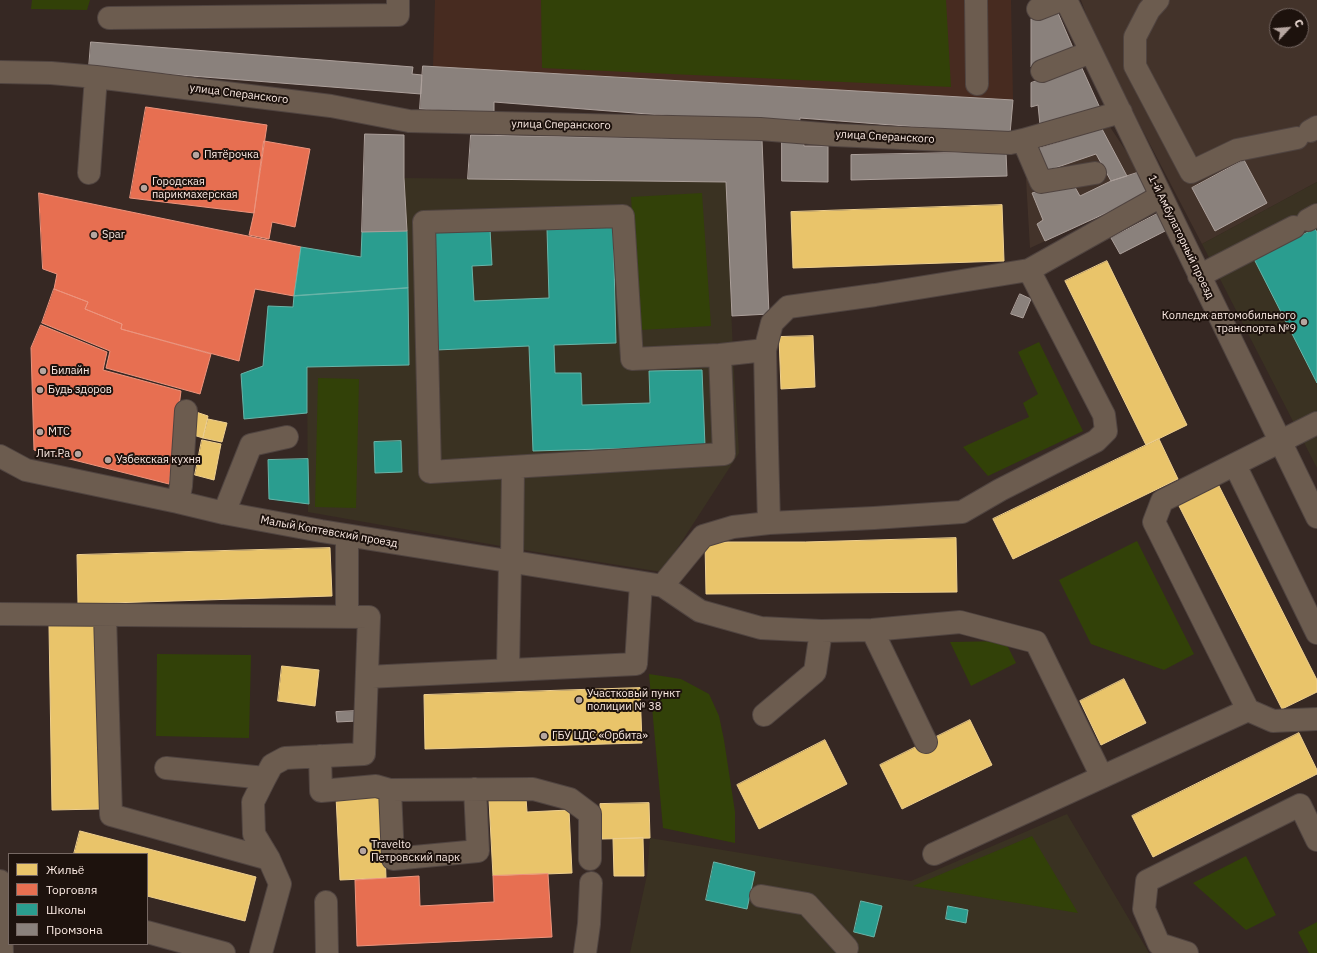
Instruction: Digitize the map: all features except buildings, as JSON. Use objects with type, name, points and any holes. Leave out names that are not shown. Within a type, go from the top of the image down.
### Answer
[{"type":"street","points":[[109,18],[398,15],[398,0]]},
{"type":"street","points":[[976,0],[977,84]]},
{"type":"street","points":[[1038,9],[1061,0]]},
{"type":"street","name":"1-й Амбулаторный проезд","points":[[1066,0],[1317,517]]},
{"type":"street","points":[[1158,0],[1149,10],[1135,37],[1135,66],[1191,172],[1237,150],[1308,132]]},
{"type":"street","points":[[1042,71],[1091,52]]},
{"type":"street","name":"улица Сперанского","points":[[0,72],[51,73],[96,77],[331,106],[409,121],[760,129],[835,135],[1010,143],[1120,112]]},
{"type":"street","points":[[90,173],[96,77]]},
{"type":"street","points":[[1023,140],[1041,182],[1095,173]]},
{"type":"street","points":[[769,523],[765,350],[772,323],[788,307],[876,295],[1029,270],[1161,196]]},
{"type":"street","points":[[720,355],[724,454],[430,472],[424,222],[623,216],[632,359],[720,355],[765,350]]},
{"type":"street","points":[[1200,276],[1306,221]]},
{"type":"street","points":[[1029,270],[1104,415],[1106,431],[1096,441],[1000,490],[962,512],[769,523],[733,527],[702,536],[663,586],[700,610],[761,628],[821,631],[872,630],[960,622],[1036,642],[1102,777]]},
{"type":"street","points":[[178,502],[181,486],[186,411]]},
{"type":"street","points":[[1317,423],[1162,501],[1154,522],[1248,710],[1273,721],[1317,719]]},
{"type":"street","points":[[224,513],[251,445],[286,437]]},
{"type":"street","name":"Малый Коптевский проезд","points":[[0,456],[26,470],[224,513],[347,536],[663,586]]},
{"type":"street","points":[[1235,465],[1317,633]]},
{"type":"street","points":[[508,670],[513,467]]},
{"type":"street","points":[[346,617],[347,536]]},
{"type":"street","points":[[367,677],[636,664],[641,583]]},
{"type":"street","points":[[0,614],[369,617],[364,754],[285,758],[272,765],[254,802],[254,834],[269,859],[280,884],[261,953]]},
{"type":"street","points":[[105,615],[111,815],[269,859]]},
{"type":"street","points":[[872,630],[926,742]]},
{"type":"street","points":[[764,715],[816,672],[821,631]]},
{"type":"street","points":[[934,854],[1248,710]]},
{"type":"street","points":[[320,756],[321,791],[376,786],[390,790],[533,789],[570,799],[590,814],[590,859]]},
{"type":"street","points":[[166,768],[265,778]]},
{"type":"street","points":[[390,790],[393,859],[478,851],[475,789]]},
{"type":"street","points":[[1187,953],[1159,944],[1144,909],[1147,881],[1300,805],[1317,840]]},
{"type":"street","points":[[0,881],[2,953]]},
{"type":"street","points":[[585,953],[589,924],[591,882]]},
{"type":"street","points":[[761,896],[807,904],[852,951]]},
{"type":"street","points":[[326,902],[327,953]]},
{"type":"street","points":[[148,933],[174,947],[224,953]]},
{"type":"shaded area","points":[[435,0],[1011,0],[1013,100],[433,67]]},
{"type":"shaded area","points":[[1081,0],[1317,0],[1317,182],[1202,244],[1095,39]]},
{"type":"shaded area","points":[[1110,127],[1140,172],[1150,193],[1030,248],[1026,179],[1046,171],[1037,149]]},
{"type":"shaded area","points":[[404,178],[726,182],[733,354],[739,453],[662,572],[512,548],[308,512],[307,367],[409,365]]},
{"type":"shaded area","points":[[1317,182],[1317,468],[1202,244]]},
{"type":"shaded area","points":[[1067,814],[1149,953],[630,953],[647,875],[650,838],[911,881]]},
{"type":"green space","points":[[32,0],[90,0],[87,10],[31,9]]},
{"type":"green space","points":[[541,0],[946,0],[951,87],[542,68]]},
{"type":"green space","points":[[702,193],[711,326],[640,330],[631,197]]},
{"type":"green space","points":[[1039,342],[1083,431],[988,476],[963,447],[1029,417],[1023,403],[1038,394],[1018,352]]},
{"type":"green space","points":[[318,378],[359,379],[356,508],[315,507]]},
{"type":"green space","points":[[1137,541],[1194,654],[1164,670],[1091,644],[1059,580]]},
{"type":"green space","points":[[1005,641],[1016,663],[971,686],[950,642]]},
{"type":"green space","points":[[157,654],[251,655],[249,738],[156,736]]},
{"type":"green space","points":[[649,674],[681,679],[709,694],[719,716],[724,740],[735,812],[735,843],[663,828]]},
{"type":"green space","points":[[1032,836],[1078,913],[913,886]]},
{"type":"green space","points":[[1246,856],[1276,915],[1246,930],[1193,883]]},
{"type":"green space","points":[[1317,922],[1317,953],[1309,953],[1298,932]]},
{"type":"place","name":"Пятёрочка","points":[[196,155]]},
{"type":"place","name":"Городская парикмахерская","points":[[144,188]]},
{"type":"place","name":"Spar","points":[[94,235]]},
{"type":"place","name":"Колледж автомобильного транспорта №9","points":[[1304,322]]},
{"type":"place","name":"Билайн","points":[[43,371]]},
{"type":"place","name":"Будь здоров","points":[[40,390]]},
{"type":"place","name":"МТС","points":[[40,432]]},
{"type":"place","name":"Лит.Ра","points":[[78,454]]},
{"type":"place","name":"Узбекская кухня","points":[[108,460]]},
{"type":"place","name":"Участковый пункт полиции № 38","points":[[579,700]]},
{"type":"place","name":"ГБУ ЦДС «Орбита»","points":[[544,736]]},
{"type":"place","name":"Travelto Петровский парк","points":[[363,851]]}]
